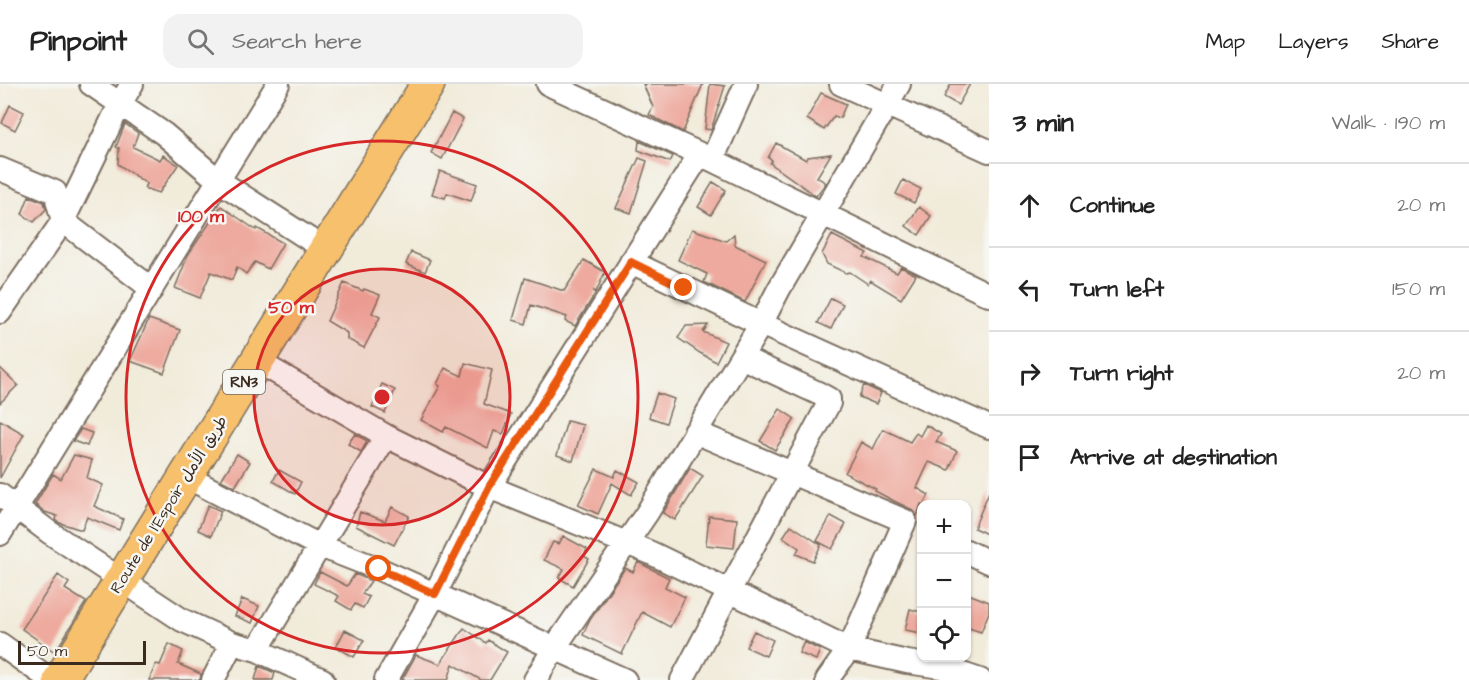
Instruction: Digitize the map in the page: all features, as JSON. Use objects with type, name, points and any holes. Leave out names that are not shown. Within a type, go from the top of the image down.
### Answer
[{"type":"highway","name":"Route de l’Espoir طريق الأمل","points":[[60,680],[428,84]]},
{"type":"street","points":[[91,84],[164,134],[219,181],[326,250]]},
{"type":"street","points":[[0,312],[63,221],[132,84]]},
{"type":"street","points":[[0,534],[8,501],[152,289],[278,84]]},
{"type":"street","points":[[548,84],[706,157],[989,295]]},
{"type":"street","points":[[386,680],[435,594],[489,487],[631,262],[706,157],[746,84]]},
{"type":"street","points":[[841,84],[989,151]]},
{"type":"street","points":[[535,680],[646,513],[761,324],[779,289],[899,84]]},
{"type":"street","points":[[0,169],[55,192],[63,221],[152,289]]},
{"type":"street","points":[[631,262],[761,324],[989,427]]},
{"type":"street","points":[[682,680],[790,473],[829,404],[828,399],[741,357]]},
{"type":"street","points":[[257,361],[386,436],[489,487],[626,543],[849,649],[941,667],[980,680]]},
{"type":"street","points":[[695,432],[913,525],[849,649],[827,680]]},
{"type":"street","points":[[257,650],[386,436]]},
{"type":"street","points":[[185,476],[320,546],[379,569],[625,680]]},
{"type":"street","points":[[8,501],[182,620],[231,643],[257,650],[323,680]]},
{"type":"street","points":[[971,553],[989,562]]},
{"type":"street","points":[[213,680],[231,643]]},
{"type":"street","points":[[0,644],[51,680]]},
{"type":"building","points":[[643,84],[703,84],[683,132],[649,115],[653,107]]},
{"type":"building","points":[[710,84],[725,86],[711,130],[705,129]]},
{"type":"building","points":[[951,84],[970,84],[958,105],[944,97]]},
{"type":"building","points":[[821,93],[846,104],[840,118],[834,116],[824,130],[807,119]]},
{"type":"building","points":[[10,105],[24,112],[15,130],[2,123]]},
{"type":"building","points":[[452,113],[463,119],[442,159],[431,153]]},
{"type":"building","points":[[125,124],[138,133],[133,147],[160,160],[163,155],[178,165],[159,193],[144,188],[147,184],[118,164],[119,148],[116,147]]},
{"type":"building","points":[[639,141],[673,156],[670,162],[638,150]]},
{"type":"building","points":[[776,143],[806,160],[808,157],[831,154],[817,177],[826,183],[816,196],[770,163],[772,160],[768,158]]},
{"type":"building","points":[[639,158],[647,161],[631,213],[616,208]]},
{"type":"building","points":[[440,171],[477,184],[471,201],[447,193],[445,198],[432,194]]},
{"type":"building","points":[[903,180],[921,189],[914,203],[896,194]]},
{"type":"building","points":[[713,182],[726,190],[711,215],[698,207]]},
{"type":"building","points":[[29,196],[44,202],[46,209],[34,222],[22,214]]},
{"type":"building","points":[[221,206],[256,230],[257,228],[283,243],[268,269],[255,262],[246,274],[237,267],[232,280],[211,272],[200,298],[175,288],[188,255]]},
{"type":"building","points":[[919,207],[931,216],[919,235],[906,226]]},
{"type":"building","points":[[692,229],[726,241],[734,234],[735,245],[766,260],[745,302],[704,282],[707,274],[678,260]]},
{"type":"building","points":[[832,235],[867,253],[864,257],[897,273],[901,267],[916,275],[901,299],[870,280],[868,284],[850,272],[846,273],[827,264],[822,254]]},
{"type":"building","points":[[411,252],[430,260],[425,272],[406,264]]},
{"type":"building","points":[[584,260],[605,272],[596,292],[594,291],[595,294],[575,326],[565,321],[567,317],[531,305],[526,324],[513,320],[525,278],[564,291]]},
{"type":"building","points":[[344,283],[380,295],[372,313],[380,317],[364,348],[347,339],[347,333],[327,321]]},
{"type":"building","points":[[831,298],[843,304],[831,329],[818,323]]},
{"type":"building","points":[[149,319],[180,330],[164,373],[130,361]]},
{"type":"building","points":[[708,325],[703,332],[726,342],[716,362],[678,338],[686,326]]},
{"type":"building","points":[[465,363],[492,370],[484,404],[511,414],[503,434],[494,431],[488,448],[446,427],[443,432],[421,420],[440,386],[437,384],[445,368],[462,376]]},
{"type":"building","points":[[0,368],[18,385],[0,403]]},
{"type":"building","points":[[382,384],[395,390],[385,413],[372,407]]},
{"type":"building","points":[[864,385],[881,393],[876,404],[859,397]]},
{"type":"building","points":[[657,393],[674,399],[666,423],[649,417]]},
{"type":"building","points":[[780,409],[795,419],[775,450],[760,441]]},
{"type":"building","points":[[0,420],[24,434],[0,478]]},
{"type":"building","points":[[567,421],[583,425],[573,461],[557,455]]},
{"type":"building","points":[[926,425],[941,434],[936,442],[957,451],[949,470],[929,462],[917,488],[929,495],[926,500],[917,500],[917,516],[911,509],[845,473],[861,442],[873,449],[883,429],[910,442],[916,433],[920,436]]},
{"type":"building","points":[[81,429],[92,433],[87,446],[73,441]]},
{"type":"building","points":[[355,434],[367,441],[361,452],[348,444]]},
{"type":"building","points":[[237,454],[250,462],[235,487],[221,480]]},
{"type":"building","points":[[74,455],[92,460],[87,478],[103,485],[94,506],[123,519],[119,530],[87,517],[82,530],[60,523],[56,520],[57,516],[45,512],[35,504],[53,474],[61,479]]},
{"type":"building","points":[[690,468],[703,476],[675,520],[663,513]]},
{"type":"building","points":[[596,469],[614,477],[617,470],[639,482],[631,495],[612,483],[598,514],[578,505]]},
{"type":"building","points":[[279,470],[301,482],[295,494],[273,481]]},
{"type":"building","points":[[989,492],[989,535],[974,528]]},
{"type":"building","points":[[208,505],[221,511],[211,536],[198,530]]},
{"type":"building","points":[[392,507],[409,516],[394,545],[356,526],[360,512],[385,521]]},
{"type":"building","points":[[709,516],[737,519],[734,548],[706,545]]},
{"type":"building","points":[[831,516],[846,524],[832,549],[817,541]]},
{"type":"building","points":[[791,525],[821,545],[813,561],[796,554],[799,548],[783,537]]},
{"type":"building","points":[[563,536],[587,549],[584,556],[589,559],[573,586],[559,578],[564,569],[544,560],[553,542],[559,544]]},
{"type":"building","points":[[638,562],[669,578],[665,587],[685,597],[670,627],[642,612],[622,654],[583,635],[588,623],[625,568],[633,572]]},
{"type":"building","points":[[320,572],[347,586],[355,574],[371,581],[362,594],[369,597],[363,608],[355,604],[351,610],[336,601],[339,596],[314,584]]},
{"type":"building","points":[[58,575],[69,583],[65,589],[86,602],[55,652],[22,629]]},
{"type":"building","points":[[971,595],[989,602],[989,612],[981,632],[971,629]]},
{"type":"building","points":[[242,599],[259,606],[252,623],[235,616]]},
{"type":"building","points":[[910,609],[917,611],[917,632],[905,630]]},
{"type":"building","points":[[464,628],[486,643],[488,640],[507,652],[490,680],[481,680],[453,664],[448,680],[402,680],[416,655],[440,664]]},
{"type":"building","points":[[345,630],[364,640],[354,657],[336,647]]},
{"type":"building","points":[[754,631],[773,640],[766,656],[746,647]]},
{"type":"building","points":[[804,642],[820,650],[816,660],[799,653]]},
{"type":"building","points":[[169,644],[183,651],[178,664],[201,674],[200,680],[149,680],[156,664],[160,665]]},
{"type":"building","points":[[259,666],[275,673],[273,680],[255,680]]},
{"type":"route","points":[[379,569],[435,594],[489,487],[631,262],[684,288]]}]
